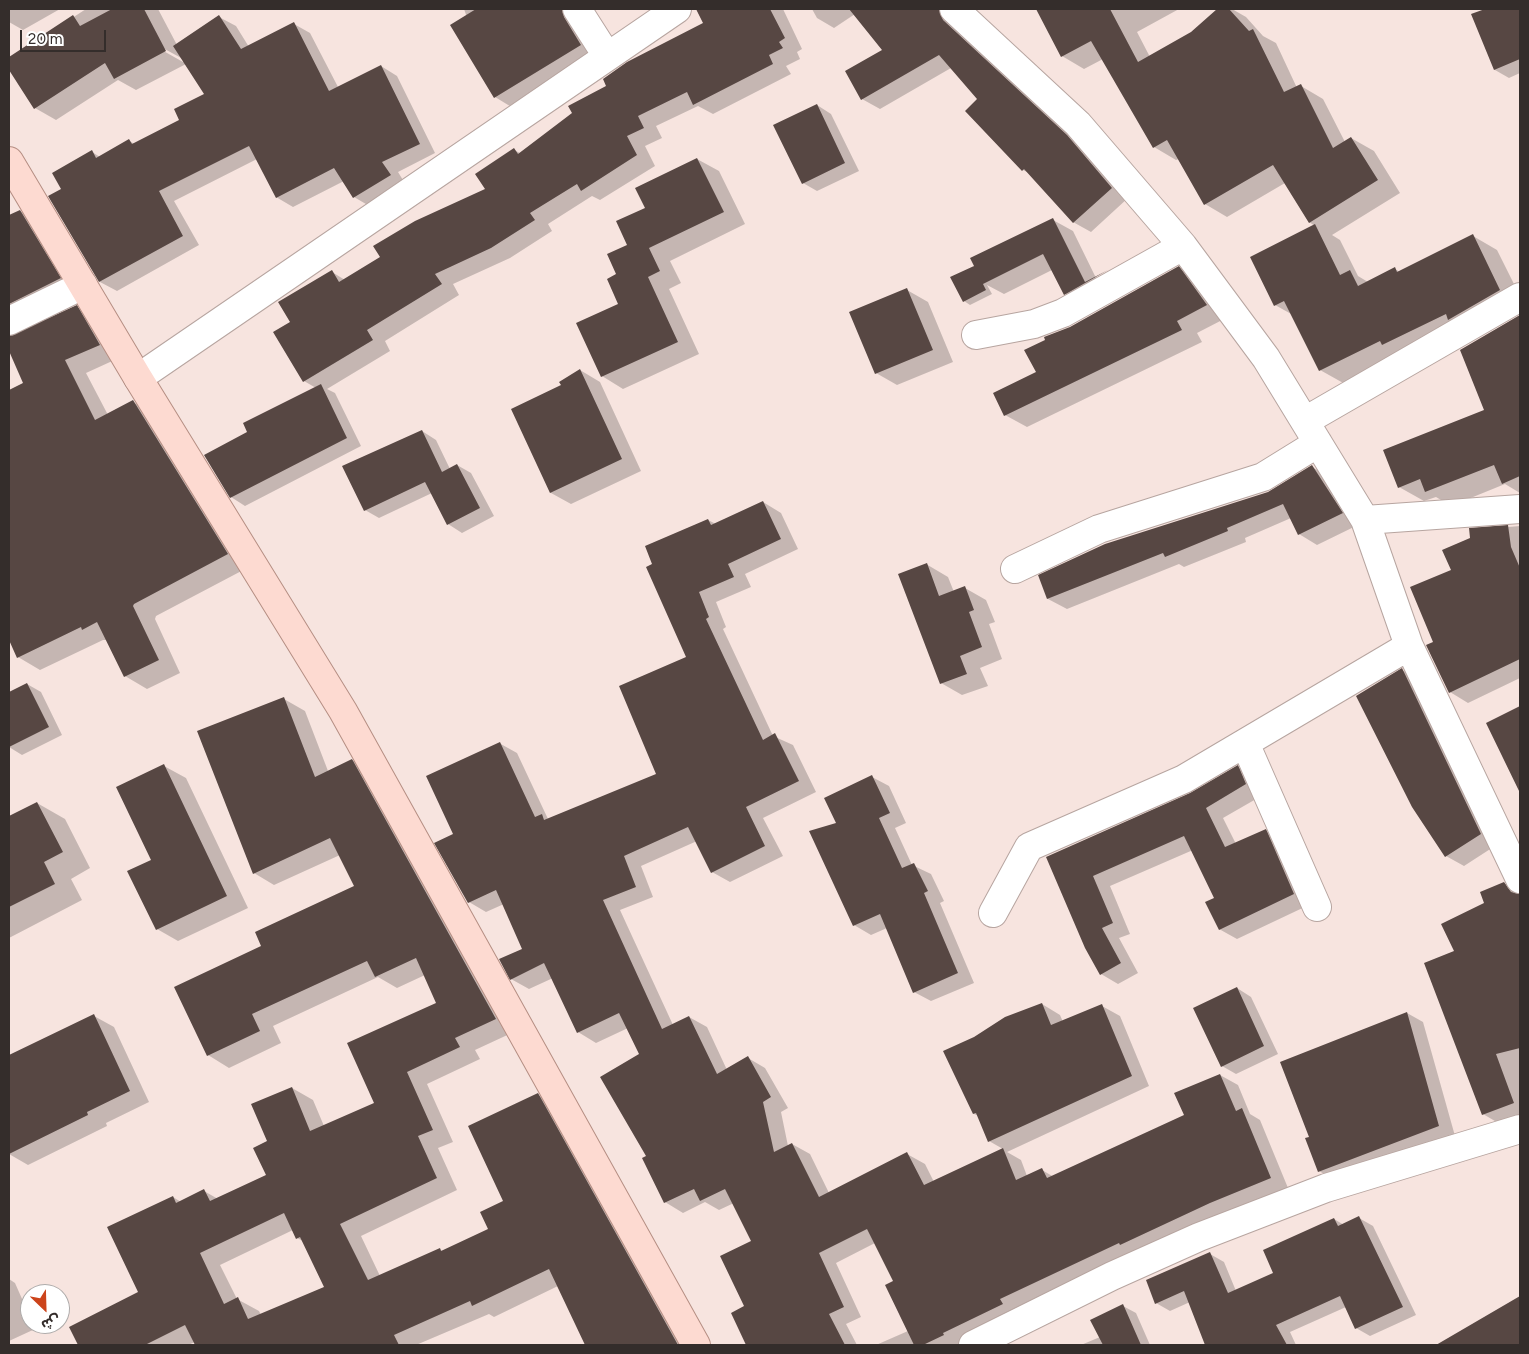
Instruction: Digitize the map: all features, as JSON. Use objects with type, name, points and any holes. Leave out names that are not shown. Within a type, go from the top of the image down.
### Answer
[{"type":"main road","points":[[9,161],[138,378],[343,711],[696,1345]]},
{"type":"street","points":[[577,9],[608,56]]},
{"type":"street","points":[[138,378],[677,9]]},
{"type":"street","points":[[954,9],[1078,124],[1183,246],[1266,358],[1366,520],[1410,646],[1520,879]]},
{"type":"street","points":[[976,335],[1034,324],[1063,313],[1183,246]]},
{"type":"street","points":[[9,321],[83,285]]},
{"type":"street","points":[[1015,569],[1099,529],[1263,477],[1312,432],[1520,297]]},
{"type":"street","points":[[1366,520],[1520,509]]},
{"type":"street","points":[[993,913],[1029,847],[1184,779],[1410,646]]},
{"type":"street","points":[[1245,743],[1317,907]]},
{"type":"street","points":[[973,1345],[1112,1276],[1208,1234],[1326,1188],[1520,1129]]},
{"type":"building","points":[[112,9],[144,9],[166,51],[114,79],[105,63],[34,109],[9,70],[9,57],[73,15],[80,26]]},
{"type":"building","points":[[476,9],[562,9],[564,17],[581,45],[494,98],[450,25]]},
{"type":"building","points":[[696,9],[770,9],[785,38],[779,42],[783,48],[769,55],[773,64],[693,105],[687,92],[638,116],[644,128],[627,136],[637,155],[581,191],[577,184],[530,213],[535,220],[491,248],[435,274],[442,284],[367,330],[373,340],[303,382],[273,332],[290,322],[278,302],[332,270],[339,282],[380,257],[373,246],[415,221],[485,189],[475,174],[514,148],[518,154],[572,113],[568,106],[606,86],[603,79],[627,62],[703,23]]},
{"type":"building","points":[[849,9],[939,9],[943,20],[1067,135],[1112,188],[1073,223],[1024,169],[1022,171],[965,111],[977,99],[939,55],[861,100],[845,71],[882,50]]},
{"type":"building","points":[[1036,9],[1110,9],[1138,62],[1191,32],[1217,9],[1229,9],[1249,31],[1253,29],[1284,92],[1301,84],[1333,148],[1351,137],[1378,180],[1309,223],[1273,165],[1204,205],[1167,140],[1153,148],[1091,41],[1061,57]]},
{"type":"building","points":[[1485,9],[1520,9],[1520,59],[1494,70],[1471,14]]},
{"type":"building","points":[[219,15],[241,49],[294,22],[329,91],[381,65],[420,144],[382,162],[391,175],[353,198],[334,168],[276,198],[249,146],[159,191],[183,236],[99,282],[48,196],[61,189],[52,173],[92,150],[96,158],[129,139],[132,144],[179,120],[174,109],[204,94],[173,46]]},
{"type":"building","points":[[817,104],[845,163],[802,184],[773,125]]},
{"type":"building","points":[[697,158],[724,212],[649,248],[660,271],[648,277],[678,342],[601,377],[576,323],[618,304],[607,279],[616,274],[607,254],[627,245],[616,221],[645,208],[635,188]]},
{"type":"building","points":[[20,210],[61,278],[9,304],[9,215]]},
{"type":"building","points":[[1053,218],[1085,282],[1108,270],[1064,295],[1043,254],[983,284],[970,258]]},
{"type":"building","points":[[1315,224],[1340,275],[1350,270],[1358,286],[1395,267],[1397,272],[1473,234],[1500,290],[1448,320],[1446,314],[1382,345],[1380,341],[1319,371],[1284,301],[1274,306],[1250,257]]},
{"type":"building","points":[[974,266],[986,290],[963,302],[950,277]]},
{"type":"building","points":[[1179,266],[1207,305],[1177,321],[1182,330],[1004,416],[993,393],[1036,372],[1024,350],[1045,340],[1044,337],[1070,327]]},
{"type":"building","points":[[907,288],[933,350],[875,374],[849,312]]},
{"type":"building","points":[[77,305],[100,345],[65,360],[95,420],[133,400],[228,554],[134,604],[133,606],[159,660],[124,677],[97,622],[82,630],[81,627],[17,658],[9,640],[9,390],[23,383],[9,351],[9,336]]},
{"type":"building","points":[[1520,315],[1520,476],[1502,484],[1494,465],[1425,492],[1420,479],[1398,488],[1383,450],[1484,410],[1460,350]]},
{"type":"building","points":[[580,369],[622,459],[550,493],[511,409],[561,385],[559,382]]},
{"type":"building","points":[[321,384],[347,438],[230,498],[204,455],[247,432],[243,423]]},
{"type":"building","points":[[422,430],[442,472],[457,464],[480,508],[447,525],[425,482],[364,511],[342,466]]},
{"type":"building","points":[[1312,465],[1343,513],[1298,535],[1283,504],[1227,528],[1228,531],[1165,557],[1163,553],[1047,599],[1038,575],[1105,544],[1268,492]]},
{"type":"building","points":[[763,501],[781,539],[728,564],[734,577],[699,592],[709,617],[706,619],[763,740],[775,733],[799,781],[746,807],[765,846],[711,873],[688,827],[624,856],[636,887],[603,900],[662,1029],[689,1016],[717,1074],[748,1056],[771,1097],[763,1102],[774,1152],[792,1143],[819,1197],[907,1152],[924,1185],[1003,1148],[1016,1180],[1042,1168],[1047,1178],[1184,1115],[1174,1093],[1220,1074],[1236,1111],[1242,1108],[1271,1178],[1210,1203],[1120,1245],[1119,1243],[1000,1299],[1003,1304],[943,1333],[944,1335],[923,1345],[914,1345],[885,1285],[893,1281],[867,1229],[819,1253],[844,1307],[829,1314],[845,1345],[746,1345],[731,1313],[744,1306],[720,1256],[751,1241],[725,1189],[700,1201],[694,1189],[664,1203],[642,1158],[646,1156],[600,1077],[639,1054],[619,1013],[577,1033],[544,963],[510,980],[499,959],[522,949],[496,890],[468,903],[434,843],[453,834],[426,776],[500,742],[535,817],[542,814],[544,820],[656,774],[619,686],[686,657],[646,567],[652,564],[645,546],[708,519],[711,525]]},
{"type":"building","points":[[1508,525],[1511,547],[1520,568],[1520,659],[1449,693],[1426,645],[1433,642],[1410,587],[1451,570],[1442,550],[1470,538],[1469,528]]},
{"type":"building","points":[[927,563],[939,596],[965,586],[974,610],[969,612],[982,647],[960,656],[967,674],[940,684],[898,574]]},
{"type":"building","points":[[1402,668],[1481,834],[1445,857],[1412,807],[1356,696]]},
{"type":"building","points":[[27,683],[49,727],[9,747],[9,692]]},
{"type":"building","points":[[284,697],[315,777],[352,759],[496,1019],[455,1038],[460,1047],[407,1072],[433,1130],[418,1136],[437,1178],[340,1224],[368,1280],[440,1248],[441,1251],[488,1229],[480,1212],[503,1201],[468,1126],[538,1093],[678,1345],[585,1345],[549,1269],[472,1306],[470,1301],[394,1335],[399,1345],[195,1345],[185,1325],[145,1345],[78,1345],[70,1326],[138,1292],[107,1227],[173,1196],[176,1203],[204,1189],[210,1201],[266,1175],[253,1148],[267,1141],[251,1104],[292,1087],[310,1131],[374,1103],[347,1043],[436,1003],[416,958],[375,977],[367,961],[252,1014],[260,1031],[207,1056],[174,987],[261,946],[255,932],[354,886],[330,838],[253,874],[197,731]],"holes":[[[284,1213],[296,1239],[300,1237],[324,1287],[248,1319],[238,1297],[224,1304],[200,1253]]]},
{"type":"building","points":[[1520,706],[1520,793],[1486,723]]},
{"type":"building","points":[[164,764],[227,896],[156,930],[127,871],[151,860],[116,787]]},
{"type":"building","points":[[1238,765],[1246,784],[1206,808],[1225,847],[1266,829],[1294,894],[1219,930],[1205,902],[1214,898],[1184,836],[1093,876],[1113,923],[1102,928],[1121,963],[1100,975],[1085,948],[1046,857],[1190,793]]},
{"type":"building","points":[[872,775],[890,813],[879,818],[902,868],[914,863],[928,891],[924,893],[958,973],[913,993],[880,914],[853,926],[809,831],[836,823],[824,798]]},
{"type":"building","points":[[37,802],[63,852],[44,862],[55,884],[9,907],[9,816]]},
{"type":"building","points":[[1504,882],[1511,892],[1520,894],[1520,1048],[1496,1054],[1514,1103],[1482,1115],[1424,963],[1454,951],[1441,924],[1484,903],[1480,892]]},
{"type":"building","points":[[1237,987],[1264,1046],[1221,1067],[1193,1008]]},
{"type":"building","points":[[1042,1003],[1051,1025],[1102,1004],[1132,1076],[988,1142],[976,1113],[973,1114],[943,1051],[974,1037],[1005,1017]]},
{"type":"building","points":[[1407,1012],[1439,1126],[1318,1172],[1305,1138],[1309,1137],[1280,1062]]},
{"type":"building","points":[[94,1014],[130,1091],[87,1112],[88,1115],[9,1154],[9,1055]]},
{"type":"building","points":[[1359,1216],[1403,1307],[1355,1329],[1340,1296],[1276,1325],[1287,1345],[1205,1345],[1184,1291],[1155,1304],[1146,1280],[1210,1252],[1228,1293],[1273,1273],[1263,1250],[1334,1218],[1338,1226]]},
{"type":"building","points":[[1520,1296],[1520,1345],[1436,1345]]},
{"type":"building","points":[[1123,1304],[1141,1345],[1103,1345],[1090,1320]]}]
